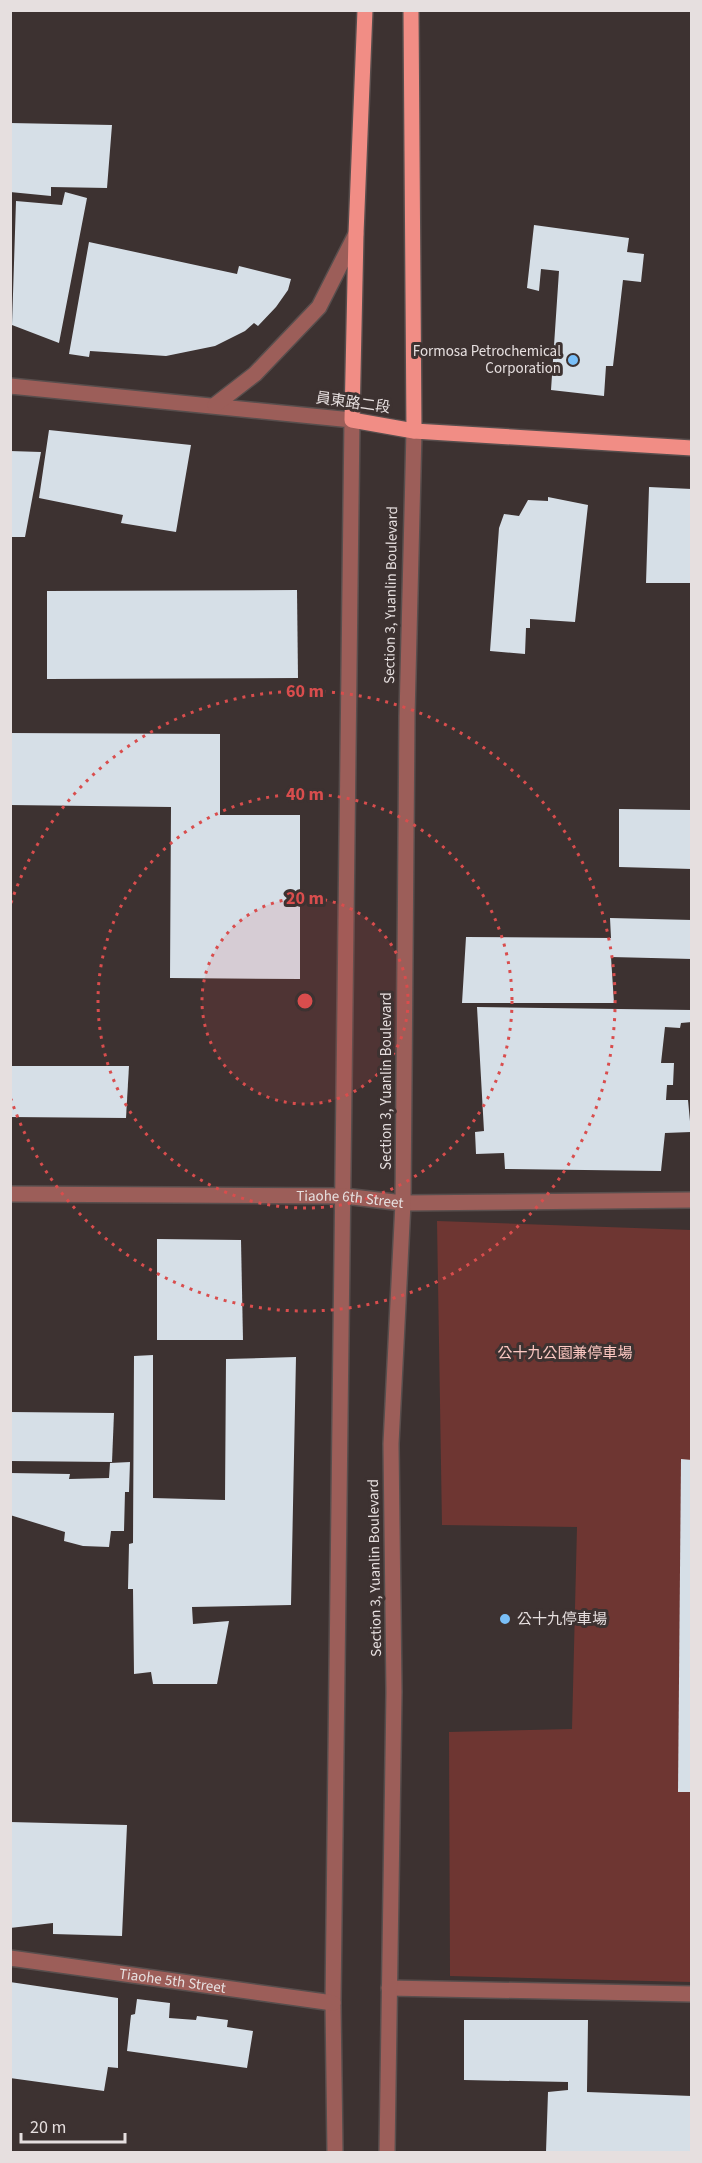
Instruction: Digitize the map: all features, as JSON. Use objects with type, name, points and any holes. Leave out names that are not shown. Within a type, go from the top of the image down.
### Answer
[{"type":"main road","points":[[352,420],[356,234],[365,10]]},
{"type":"main road","name":"Section 3, Yuanlin Boulevard","points":[[411,10],[414,431]]},
{"type":"main road","name":"員東路二段","points":[[352,420],[414,431],[692,448]]},
{"type":"street","points":[[215,405],[255,374],[319,307],[356,234]]},
{"type":"street","name":"員東路二段","points":[[10,386],[352,420]]},
{"type":"street","points":[[335,2152],[333,2004],[352,420]]},
{"type":"street","name":"Section 3, Yuanlin Boulevard","points":[[387,2152],[394,1692],[391,1444],[403,1203],[407,704],[414,431]]},
{"type":"street","name":"Tiaohe 6th Street","points":[[10,1194],[344,1196],[403,1203],[692,1200]]},
{"type":"street","name":"Tiaohe 5th Street","points":[[10,1958],[333,2004]]},
{"type":"street","points":[[388,1988],[692,1994]]},
{"type":"green space","name":"公十九公園兼停車場","points":[[437,1221],[691,1230],[691,1982],[450,1976],[449,1732],[572,1729],[577,1527],[442,1525]]},
{"type":"building","points":[[10,123],[112,125],[107,188],[51,187],[51,196],[10,192]]},
{"type":"building","points":[[65,192],[87,198],[59,343],[12,325],[16,201],[62,205]]},
{"type":"building","points":[[534,225],[629,238],[627,252],[644,254],[641,282],[623,280],[613,366],[606,366],[604,396],[551,390],[559,271],[541,269],[539,291],[527,288]]},
{"type":"building","points":[[89,242],[237,274],[239,266],[291,279],[288,290],[258,326],[254,323],[245,331],[215,346],[166,356],[90,351],[89,357],[69,354]]},
{"type":"building","points":[[49,430],[191,445],[176,532],[121,523],[123,515],[39,498]]},
{"type":"building","points":[[10,451],[41,452],[25,537],[10,537]]},
{"type":"building","points":[[649,487],[692,489],[692,583],[646,583]]},
{"type":"building","points":[[548,497],[588,505],[575,622],[530,619],[530,628],[526,628],[525,654],[490,651],[499,528],[504,514],[519,516],[528,500],[548,501]]},
{"type":"building","points":[[297,590],[298,678],[47,679],[47,591]]},
{"type":"building","points":[[10,733],[220,734],[220,815],[300,815],[300,979],[170,978],[171,807],[10,805]]},
{"type":"building","points":[[619,809],[692,810],[692,869],[619,867]]},
{"type":"building","points":[[610,918],[692,920],[692,959],[611,957],[614,1003],[462,1003],[466,937],[611,938]]},
{"type":"building","points":[[477,1007],[692,1010],[692,1022],[681,1023],[680,1028],[665,1027],[661,1063],[674,1063],[673,1085],[667,1085],[666,1100],[688,1100],[691,1132],[665,1133],[661,1171],[505,1169],[504,1153],[476,1154],[475,1132],[484,1131]]},
{"type":"building","points":[[10,1066],[129,1066],[126,1118],[10,1117]]},
{"type":"building","points":[[157,1239],[241,1240],[243,1340],[157,1340]]},
{"type":"building","points":[[153,1355],[153,1498],[225,1500],[226,1359],[296,1357],[291,1605],[192,1607],[193,1624],[229,1621],[217,1684],[153,1684],[151,1672],[134,1674],[133,1589],[128,1589],[129,1544],[133,1543],[134,1356]]},
{"type":"building","points":[[10,1412],[114,1413],[112,1462],[10,1461]]},
{"type":"building","points":[[681,1459],[692,1460],[692,1792],[678,1792]]},
{"type":"building","points":[[130,1462],[129,1492],[125,1492],[124,1531],[111,1531],[109,1547],[83,1546],[64,1541],[65,1532],[10,1515],[10,1473],[70,1474],[69,1479],[109,1478],[110,1463]]},
{"type":"building","points":[[10,1822],[127,1825],[122,1936],[53,1934],[53,1923],[10,1928]]},
{"type":"building","points":[[10,1982],[118,1998],[118,2068],[108,2067],[104,2091],[10,2078]]},
{"type":"building","points":[[137,1999],[170,2003],[169,2018],[196,2020],[197,2016],[228,2020],[227,2027],[253,2031],[247,2068],[127,2051],[131,2015],[135,2014]]},
{"type":"building","points":[[464,2020],[588,2020],[587,2092],[692,2096],[692,2152],[546,2152],[548,2092],[568,2090],[568,2082],[464,2080]]},
{"type":"place","name":"Formosa Petrochemical Corporation","points":[[573,360]]},
{"type":"place","name":"公十九停車場","points":[[505,1619]]}]
